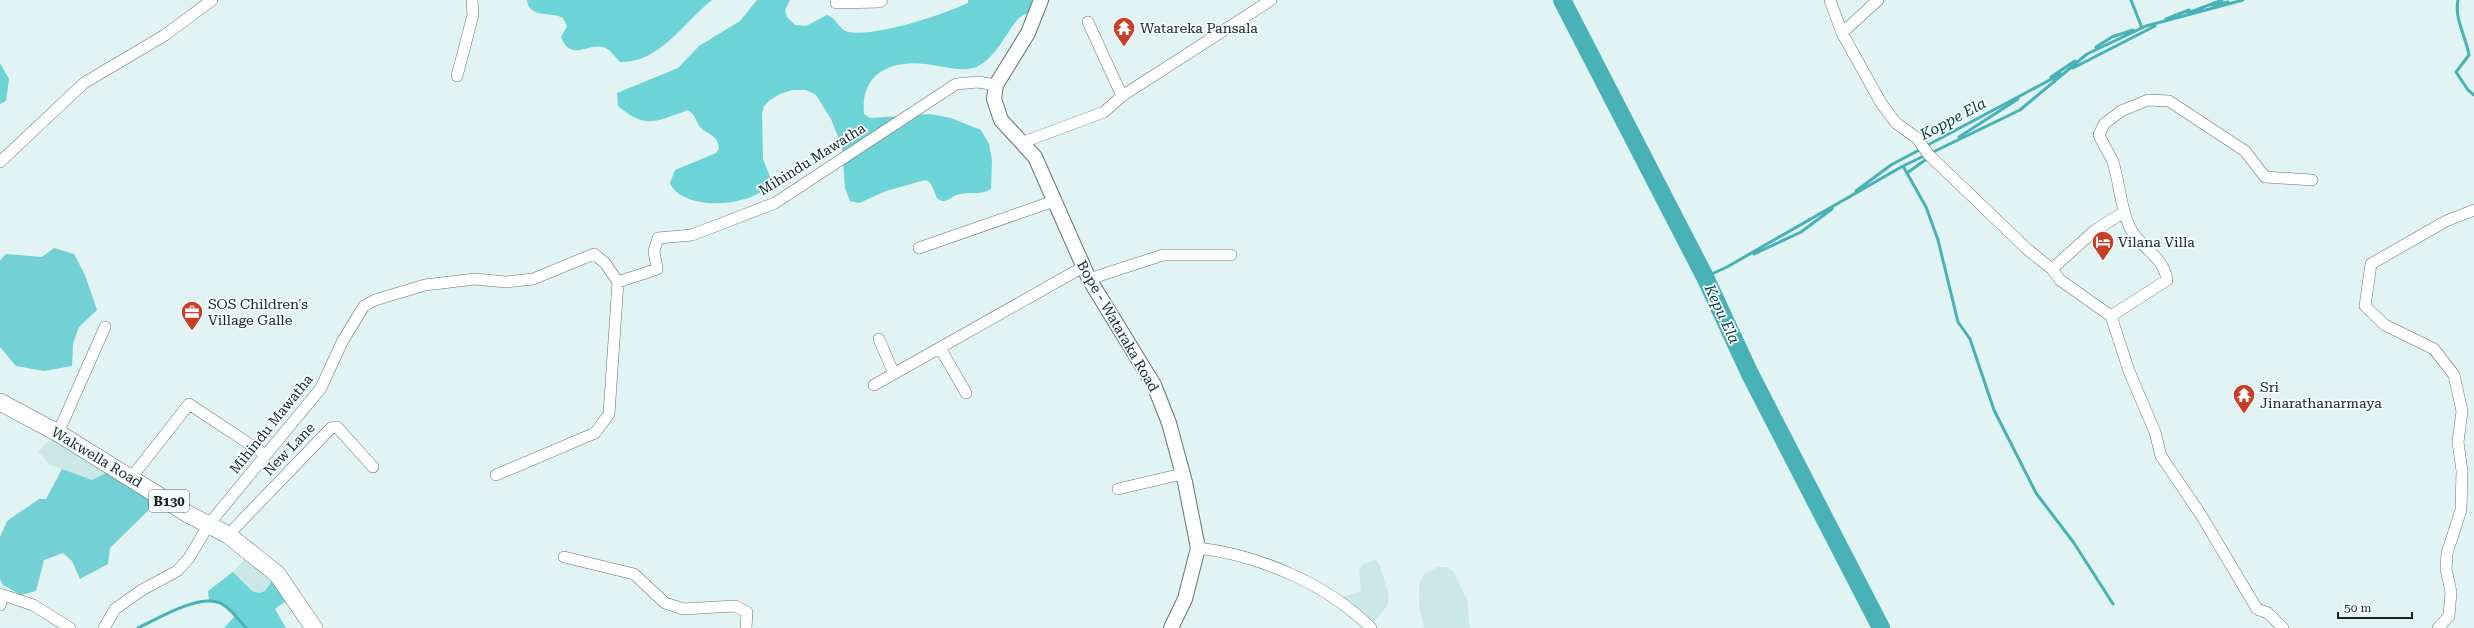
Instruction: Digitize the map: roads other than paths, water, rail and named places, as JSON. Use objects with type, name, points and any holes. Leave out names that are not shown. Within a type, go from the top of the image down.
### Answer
[{"type":"main road","name":"Wakwella Road","points":[[0,402],[58,433],[188,514],[228,534],[277,574],[314,628]]},
{"type":"street","points":[[0,162],[84,83],[165,35],[212,0]]},
{"type":"street","points":[[457,76],[473,15],[472,0]]},
{"type":"street","points":[[836,4],[880,2],[882,0]]},
{"type":"street","points":[[996,85],[1028,33],[1041,0]]},
{"type":"street","points":[[1021,143],[1104,112],[1122,96],[1271,0]]},
{"type":"street","points":[[1830,0],[1842,33],[1881,102],[1896,123],[1917,138],[1928,154],[2027,249],[2052,269],[2060,280],[2111,316],[2129,371],[2155,432],[2161,456],[2201,515],[2257,609],[2268,613],[2283,628]]},
{"type":"street","points":[[1842,33],[1878,0]]},
{"type":"street","points":[[1088,22],[1122,96]]},
{"type":"street","name":"Mihindu Mawatha","points":[[104,628],[115,609],[142,590],[178,571],[192,553],[209,524],[321,388],[342,342],[364,306],[375,300],[425,285],[475,279],[506,282],[533,279],[594,254],[605,263],[618,282],[657,269],[654,251],[658,238],[692,235],[775,203],[956,84],[978,82],[996,85]]},
{"type":"street","name":"Bope - Wataraka Road","points":[[996,85],[994,99],[1001,120],[1035,157],[1086,273],[1154,385],[1169,423],[1198,548],[1185,599],[1171,628]]},
{"type":"street","points":[[2111,316],[2167,280],[2164,265],[2134,235],[2124,212],[2113,163],[2099,135],[2104,124],[2121,111],[2148,100],[2169,101],[2245,151],[2264,177],[2312,180]]},
{"type":"street","points":[[919,248],[1054,201]]},
{"type":"street","points":[[2438,628],[2449,616],[2451,592],[2446,569],[2447,553],[2460,510],[2462,472],[2458,442],[2462,411],[2454,375],[2434,349],[2386,325],[2365,306],[2371,264],[2446,221],[2474,210]]},
{"type":"street","points":[[2052,269],[2094,231],[2124,212]]},
{"type":"street","points":[[874,385],[940,348],[1086,273],[1163,255],[1231,255]]},
{"type":"street","points":[[496,475],[595,433],[601,427],[609,414],[618,282]]},
{"type":"street","points":[[58,433],[105,327]]},
{"type":"street","points":[[879,339],[894,374]]},
{"type":"street","points":[[940,348],[966,393]]},
{"type":"street","points":[[131,478],[189,404],[266,455]]},
{"type":"street","name":"New Lane","points":[[228,534],[331,428],[337,426],[373,467]]},
{"type":"street","points":[[1118,489],[1182,474]]},
{"type":"street","points":[[1198,548],[1228,552],[1289,574],[1339,602],[1371,628]]},
{"type":"street","points":[[564,557],[634,574],[665,603],[683,609],[735,606],[747,612],[746,628]]},
{"type":"street","points":[[1,598],[33,605],[70,628]]},
{"type":"waterway","name":"Kepu Ela","points":[[1562,0],[1705,277],[1750,374],[1881,628]]},
{"type":"waterway","points":[[2131,0],[2142,28]]},
{"type":"waterway","name":"Koppe Ela","points":[[2188,13],[2222,0]]},
{"type":"waterway","name":"Koppe Ela","points":[[1931,153],[2020,110],[2087,54],[2146,26],[2243,0]]},
{"type":"waterway","points":[[2458,0],[2457,7],[2459,21],[2469,55],[2456,72],[2468,90],[2474,95]]},
{"type":"waterway","name":"Koppe Ela","points":[[2212,5],[2228,2]]},
{"type":"waterway","name":"Koppe Ela","points":[[2166,19],[2189,10]]},
{"type":"waterway","name":"Koppe Ela","points":[[2073,68],[2155,26]]},
{"type":"waterway","points":[[2096,47],[2112,37],[2133,30]]},
{"type":"waterway","name":"Koppe Ela","points":[[2051,77],[2075,61]]},
{"type":"waterway","name":"Koppe Ela","points":[[1926,146],[2061,74]]},
{"type":"waterway","points":[[1959,137],[2018,99]]},
{"type":"waterway","name":"Koppe Ela","points":[[1856,191],[1891,165],[1921,149]]},
{"type":"waterway","name":"Koppe Ela","points":[[1705,277],[1727,267],[1903,166],[1926,155]]},
{"type":"waterway","points":[[1907,173],[1928,158]]},
{"type":"waterway","points":[[1903,166],[1926,207],[1938,240],[1958,322],[1970,339],[1994,410],[2036,493],[2074,543],[2113,604]]},
{"type":"waterway","name":"Koppe Ela","points":[[1754,254],[1801,232],[1832,209]]},
{"type":"waterway","points":[[138,628],[179,608],[203,601],[213,601],[222,604],[229,609],[246,628]]},
{"type":"place","name":"Watareka Pansala","points":[[1124,48]]},
{"type":"place","name":"Vilana Villa","points":[[2103,262]]},
{"type":"place","name":"SOS Children's Village Galle","points":[[192,332]]},
{"type":"place","name":"Sri Jinarathanarmaya","points":[[2244,414]]}]
